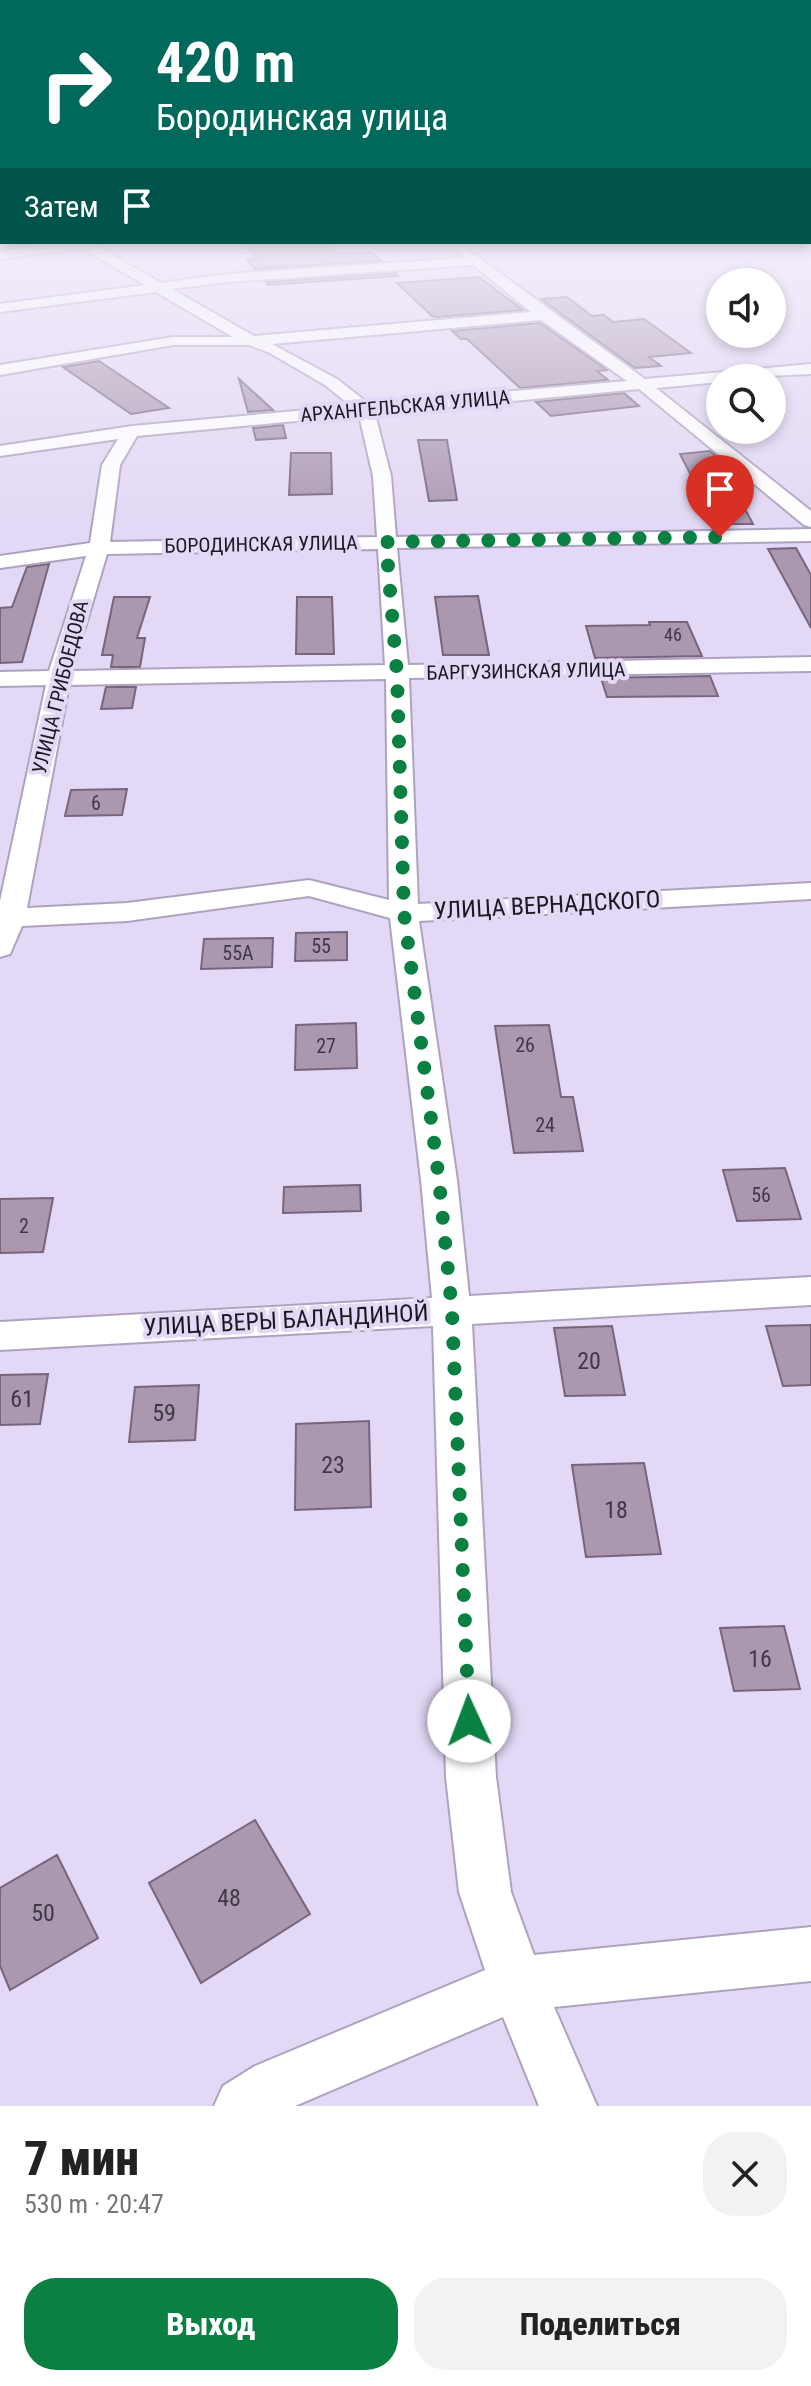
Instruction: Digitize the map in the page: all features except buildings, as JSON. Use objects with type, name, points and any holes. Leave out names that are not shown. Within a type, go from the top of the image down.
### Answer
[{"type":"street","points":[[239,334],[275,350],[331,382],[366,410],[382,476],[397,674],[404,913],[439,1180],[452,1311],[471,1777],[485,1892],[517,1984],[568,2106]]},
{"type":"street","points":[[0,370],[173,341],[251,341],[327,334]]},
{"type":"street","points":[[571,334],[643,385],[811,521]]},
{"type":"street","name":"АРХАНГЕЛЬСКАЯ УЛИЦА","points":[[0,451],[132,431],[811,369]]},
{"type":"street","name":"УЛИЦА ГРИБОЕДОВА","points":[[0,948],[59,678],[84,588],[99,548],[111,465],[132,431]]},
{"type":"street","name":"БОРОДИНСКАЯ УЛИЦА","points":[[0,562],[99,548],[811,535]]},
{"type":"street","name":"БАРГУЗИНСКАЯ УЛИЦА","points":[[0,679],[811,664]]},
{"type":"street","name":"УЛИЦА ВЕРНАДСКОГО","points":[[6,918],[127,912],[309,888],[404,913],[811,891]]},
{"type":"street","name":"УЛИЦА ВЕРЫ БАЛАНДИНОЙ","points":[[0,1336],[811,1291]]},
{"type":"street","points":[[243,2106],[288,2080],[517,1984],[811,1954]]},
{"type":"route","points":[[469,1721],[452,1311],[439,1180],[404,913],[397,674],[386,542],[720,537]]}]
